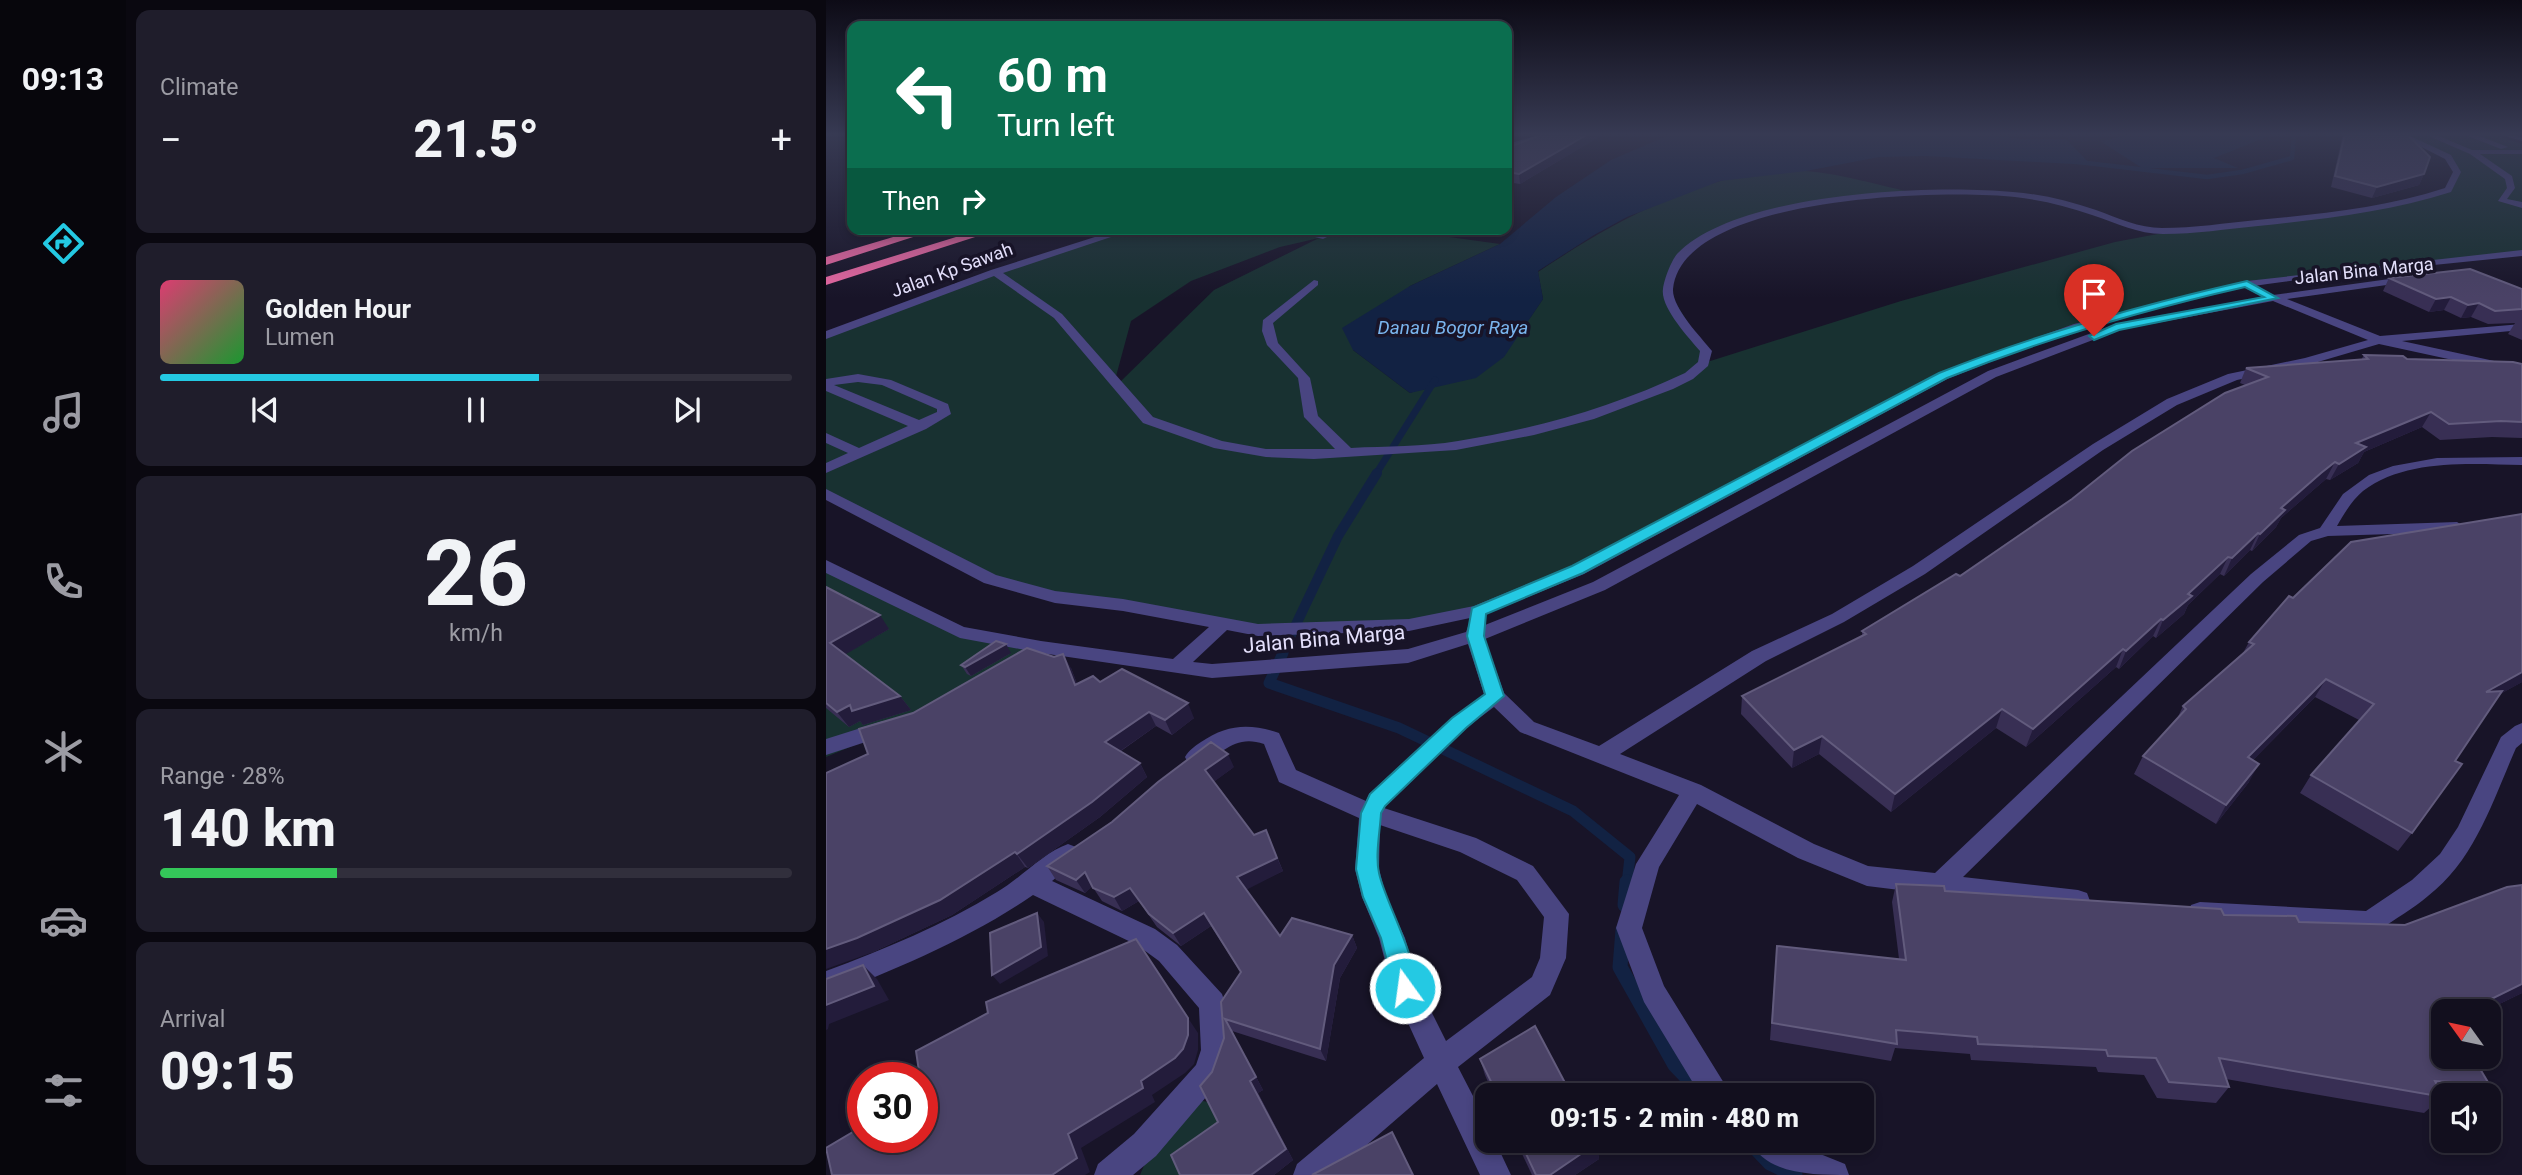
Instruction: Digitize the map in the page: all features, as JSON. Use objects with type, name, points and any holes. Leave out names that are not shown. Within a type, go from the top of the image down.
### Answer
[{"type":"highway","points":[[826,261],[913,235]]},
{"type":"highway","points":[[826,281],[976,235]]},
{"type":"street","points":[[995,272],[1058,316],[1148,420],[1219,445],[1266,453],[1314,455],[1456,446],[1534,431],[1589,416],[1689,376],[1704,363],[1706,351],[1683,321],[1668,292],[1670,275],[1678,257],[1699,239],[1726,224],[1767,214],[1847,198],[1915,193],[1993,193],[2057,202],[2140,228],[2179,230],[2328,216],[2416,202],[2449,189]]},
{"type":"street","points":[[2510,189],[2502,201],[2522,205]]},
{"type":"street","name":"Jalan Kp Sawah","points":[[826,335],[995,272],[1111,235]]},
{"type":"street","points":[[1320,237],[1324,235]]},
{"type":"street","name":"Jalan Bina Marga","points":[[826,495],[990,579],[1055,597],[1123,605],[1258,630],[1409,625],[1478,611],[1578,570],[1943,376],[2078,326],[2167,301],[2247,284],[2522,253]]},
{"type":"street","name":"Jalan Bina Marga","points":[[826,565],[873,591],[960,632],[1041,647],[1213,671],[1408,656],[1475,636],[1599,586],[1992,374],[2116,327],[2273,298],[2522,264]]},
{"type":"street","points":[[1314,283],[1267,322],[1267,330],[1274,349],[1300,372],[1309,391],[1311,417],[1350,452]]},
{"type":"street","points":[[2247,284],[2273,298],[2379,340],[2522,371]]},
{"type":"street","points":[[1602,755],[1759,656],[1838,618],[1919,570],[2098,447],[2172,402],[2232,377],[2307,361],[2379,340],[2522,327]]},
{"type":"street","points":[[826,384],[844,377],[872,377],[943,407],[944,414],[826,469]]},
{"type":"street","points":[[826,384],[921,426]]},
{"type":"street","points":[[826,438],[860,454]]},
{"type":"street","points":[[2326,531],[2359,486],[2405,467],[2474,460],[2522,461]]},
{"type":"street","points":[[1941,883],[2258,578],[2305,538],[2326,531],[2474,525]]},
{"type":"street","points":[[1478,611],[1475,636],[1495,696],[1527,727],[1693,791],[1836,866],[1867,876],[2100,904]]},
{"type":"street","points":[[1178,665],[1223,624]]},
{"type":"street","points":[[1018,660],[1041,647]]},
{"type":"street","points":[[1495,696],[1459,723],[1374,807],[1367,869],[1374,897],[1392,938],[1405,988],[1496,1175]]},
{"type":"street","points":[[826,747],[903,723]]},
{"type":"street","points":[[2180,912],[2370,922],[2421,888],[2448,861],[2467,833],[2508,743],[2522,731]]},
{"type":"street","points":[[1175,772],[1224,736],[1259,733],[1272,739],[1287,776],[1468,845],[1525,873],[1557,914],[1553,957],[1541,986],[1440,1063],[1308,1175]]},
{"type":"street","points":[[1693,791],[1648,864],[1629,928],[1653,993],[1709,1083]]},
{"type":"street","points":[[826,984],[879,964],[962,925],[1032,883],[1087,840]]},
{"type":"street","points":[[1032,883],[1146,937],[1168,953],[1212,1003],[1215,1050],[1208,1073],[1145,1145],[1109,1175]]},
{"type":"street","points":[[1779,1153],[1834,1175]]},
{"type":"green space","points":[[1697,189],[1897,189],[1915,193],[1847,198],[1726,224],[1678,257],[1668,291],[1706,351],[1704,363],[1901,301],[2115,242],[2179,230],[2328,216],[2448,190],[2522,189],[2522,253],[2247,284],[2085,324],[1943,376],[1672,521],[1478,611],[1409,625],[1258,630],[990,579],[826,495],[826,335],[995,272],[1112,235],[1435,235],[1500,244],[1410,286],[1353,350],[1410,393],[1503,357],[1543,299],[1538,272],[1598,234],[1665,201]],"holes":[[[1319,238],[1214,290],[1118,384],[1115,380],[1131,321],[1191,281],[1280,247]]]},
{"type":"green space","points":[[826,565],[968,633],[1041,647],[915,720],[826,757]]},
{"type":"green space","points":[[1196,1099],[1211,1103],[1255,1175],[1140,1175],[1154,1142]]},
{"type":"water","name":"Danau Bogor Raya","points":[[1568,189],[1700,189],[1627,217],[1538,271],[1543,299],[1504,357],[1476,378],[1410,393],[1353,350],[1342,328],[1410,286],[1500,244]]},
{"type":"building","points":[[2470,269],[2522,289],[2522,309],[2495,311],[2479,303],[2468,305],[2451,297],[2436,299],[2389,278]]},
{"type":"building","points":[[2364,355],[2522,364],[2522,422],[2449,424],[2431,412],[2356,443],[2366,447],[2339,464],[2335,462],[2321,473],[2281,508],[2285,510],[2260,534],[2232,558],[2228,557],[2188,594],[2192,596],[2161,619],[2126,651],[2123,649],[2033,729],[2002,709],[1895,794],[1822,736],[1794,750],[1742,696],[1866,634],[1862,631],[1956,574],[1960,576],[2072,499],[2132,451],[2225,393],[2268,377],[2246,368],[2368,359]]},
{"type":"building","points":[[2522,514],[2522,672],[2486,692],[2502,691],[2455,761],[2462,764],[2412,833],[2311,775],[2374,704],[2326,679],[2248,757],[2259,764],[2226,805],[2143,756],[2186,709],[2183,706],[2254,644],[2249,642],[2289,596],[2293,598],[2351,542]]},
{"type":"building","points":[[826,587],[880,615],[830,643],[900,696],[852,711],[850,705],[837,712],[826,703]]},
{"type":"building","points":[[996,641],[1006,644],[965,667],[961,665]]},
{"type":"building","points":[[1027,648],[1054,657],[1063,654],[1075,685],[1093,676],[1100,682],[1122,669],[1188,703],[1165,720],[1149,712],[1105,742],[1140,763],[1092,802],[1017,854],[1015,852],[940,900],[857,938],[826,949],[826,773],[868,754],[859,729],[913,713]]},
{"type":"building","points":[[1211,742],[1228,754],[1205,770],[1254,835],[1266,830],[1277,858],[1237,877],[1280,936],[1292,918],[1352,935],[1334,965],[1320,1049],[1225,1019],[1256,1077],[1250,1081],[1286,1149],[1251,1175],[1180,1175],[1171,1155],[1218,1122],[1200,1086],[1212,1072],[1224,1038],[1221,1002],[1241,972],[1204,913],[1173,933],[1149,914],[1130,888],[1114,897],[1093,888],[1085,872],[1076,880],[1047,866],[1112,822],[1158,782]]},
{"type":"building","points":[[1896,884],[1944,886],[1945,891],[2221,909],[2224,915],[2296,916],[2299,922],[2405,925],[2507,887],[2522,885],[2522,984],[2491,999],[2431,999],[2431,1069],[2480,1069],[2488,1083],[2435,1081],[2436,1083],[2431,1083],[2431,1095],[2219,1058],[2229,1087],[2169,1082],[2156,1058],[2108,1056],[2106,1050],[1978,1044],[1977,1037],[1896,1030],[1897,1044],[1772,1023],[1777,946],[1906,960]]},
{"type":"building","points":[[1037,913],[1041,947],[992,975],[990,933]]},
{"type":"building","points":[[1136,939],[1188,1018],[1188,1035],[1183,1049],[1175,1058],[1141,1081],[1143,1088],[1068,1134],[1077,1158],[1052,1175],[832,1175],[826,1148],[847,1136],[847,1153],[938,1153],[938,1062],[918,1062],[916,1051],[988,1013],[986,1002]]},
{"type":"building","points":[[863,965],[874,986],[826,1005],[826,979]]},
{"type":"building","points":[[1535,1026],[1565,1083],[1492,1083],[1480,1059]]},
{"type":"building","points":[[1392,1132],[1413,1175],[1312,1175]]},
{"type":"building","points":[[1526,1153],[1582,1153],[1550,1175],[1536,1175]]},
{"type":"waterway","points":[[1376,474],[1435,380]]},
{"type":"waterway","points":[[1282,654],[1338,536],[1377,473]]},
{"type":"waterway","points":[[1283,653],[1269,683],[1399,728],[1573,811],[1630,857],[1627,884]]},
{"type":"waterway","points":[[1625,905],[1627,882]]},
{"type":"waterway","points":[[1623,930],[1620,967],[1675,1065],[1692,1083]]},
{"type":"waterway","points":[[1760,1153],[1770,1163],[1795,1175]]},
{"type":"route","points":[[1405,988],[1392,938],[1374,897],[1367,869],[1371,813],[1377,800],[1459,723],[1495,696],[1475,636],[1478,611],[1578,570],[1943,376],[2005,351],[2145,307],[2247,284],[2273,298],[2116,327],[2094,336]]}]
